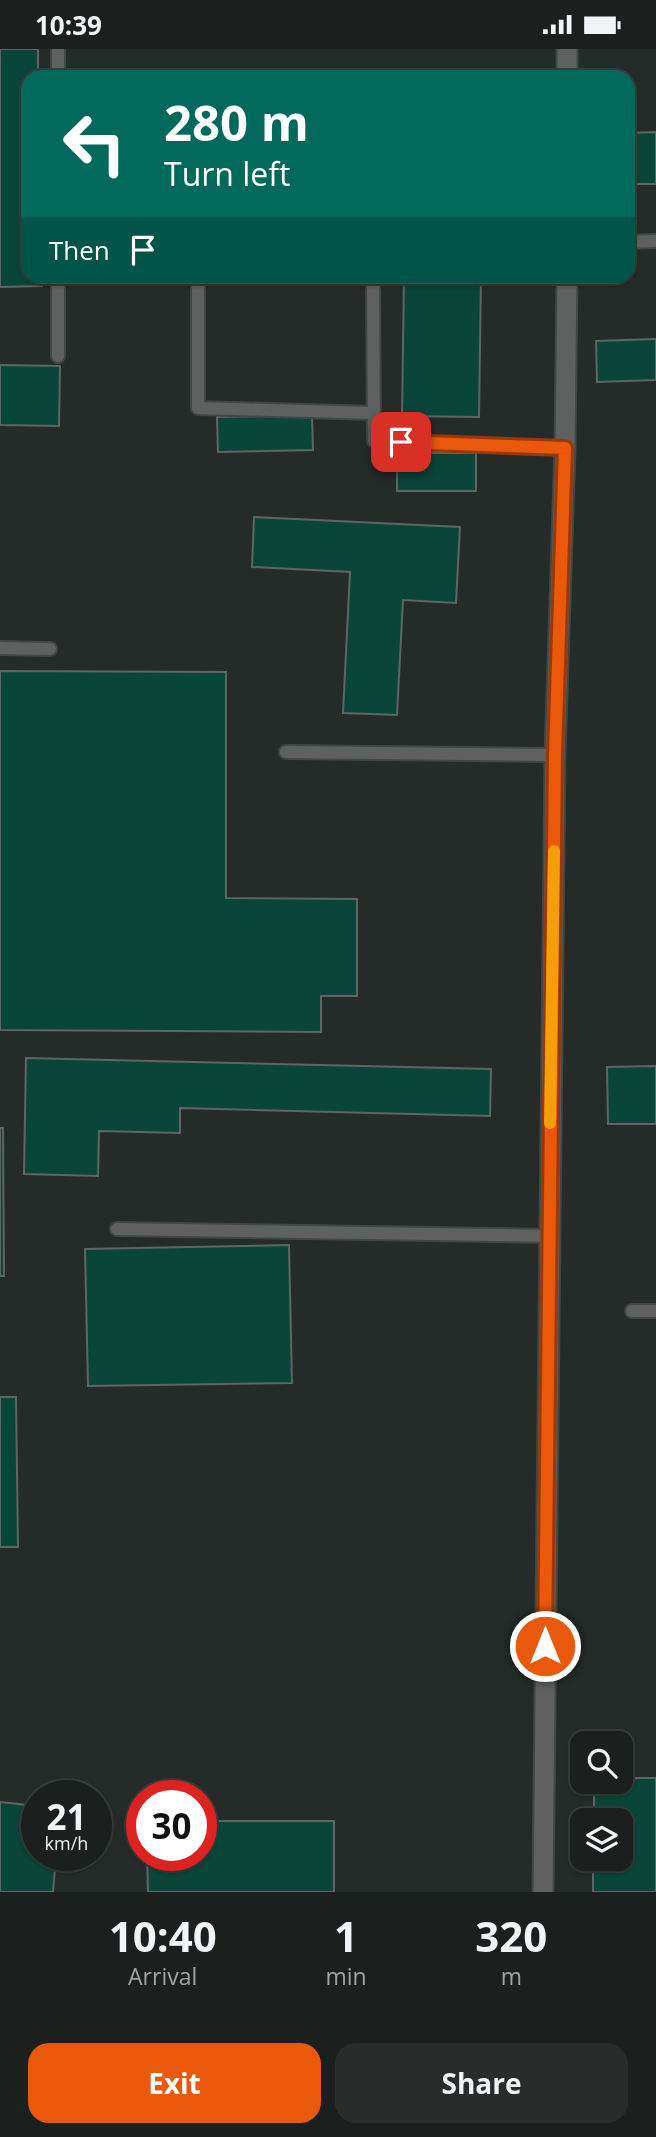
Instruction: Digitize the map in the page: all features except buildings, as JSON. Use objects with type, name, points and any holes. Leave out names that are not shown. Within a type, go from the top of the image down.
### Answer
[{"type":"street","points":[[567,49],[567,70]]},
{"type":"street","points":[[543,1892],[555,755],[565,448],[567,284]]},
{"type":"lane","points":[[58,49],[58,70]]},
{"type":"lane","points":[[635,241],[656,241]]},
{"type":"lane","points":[[58,284],[58,356]]},
{"type":"lane","points":[[198,284],[198,408],[373,413]]},
{"type":"lane","points":[[373,284],[374,441],[565,448]]},
{"type":"lane","points":[[0,648],[50,649]]},
{"type":"lane","points":[[286,752],[555,755]]},
{"type":"lane","points":[[117,1229],[549,1235]]},
{"type":"lane","points":[[632,1311],[656,1311]]},
{"type":"slow traffic","points":[[550,1123],[554,851]]},
{"type":"route","points":[[401,442],[565,448],[555,755],[545,1646]]}]
